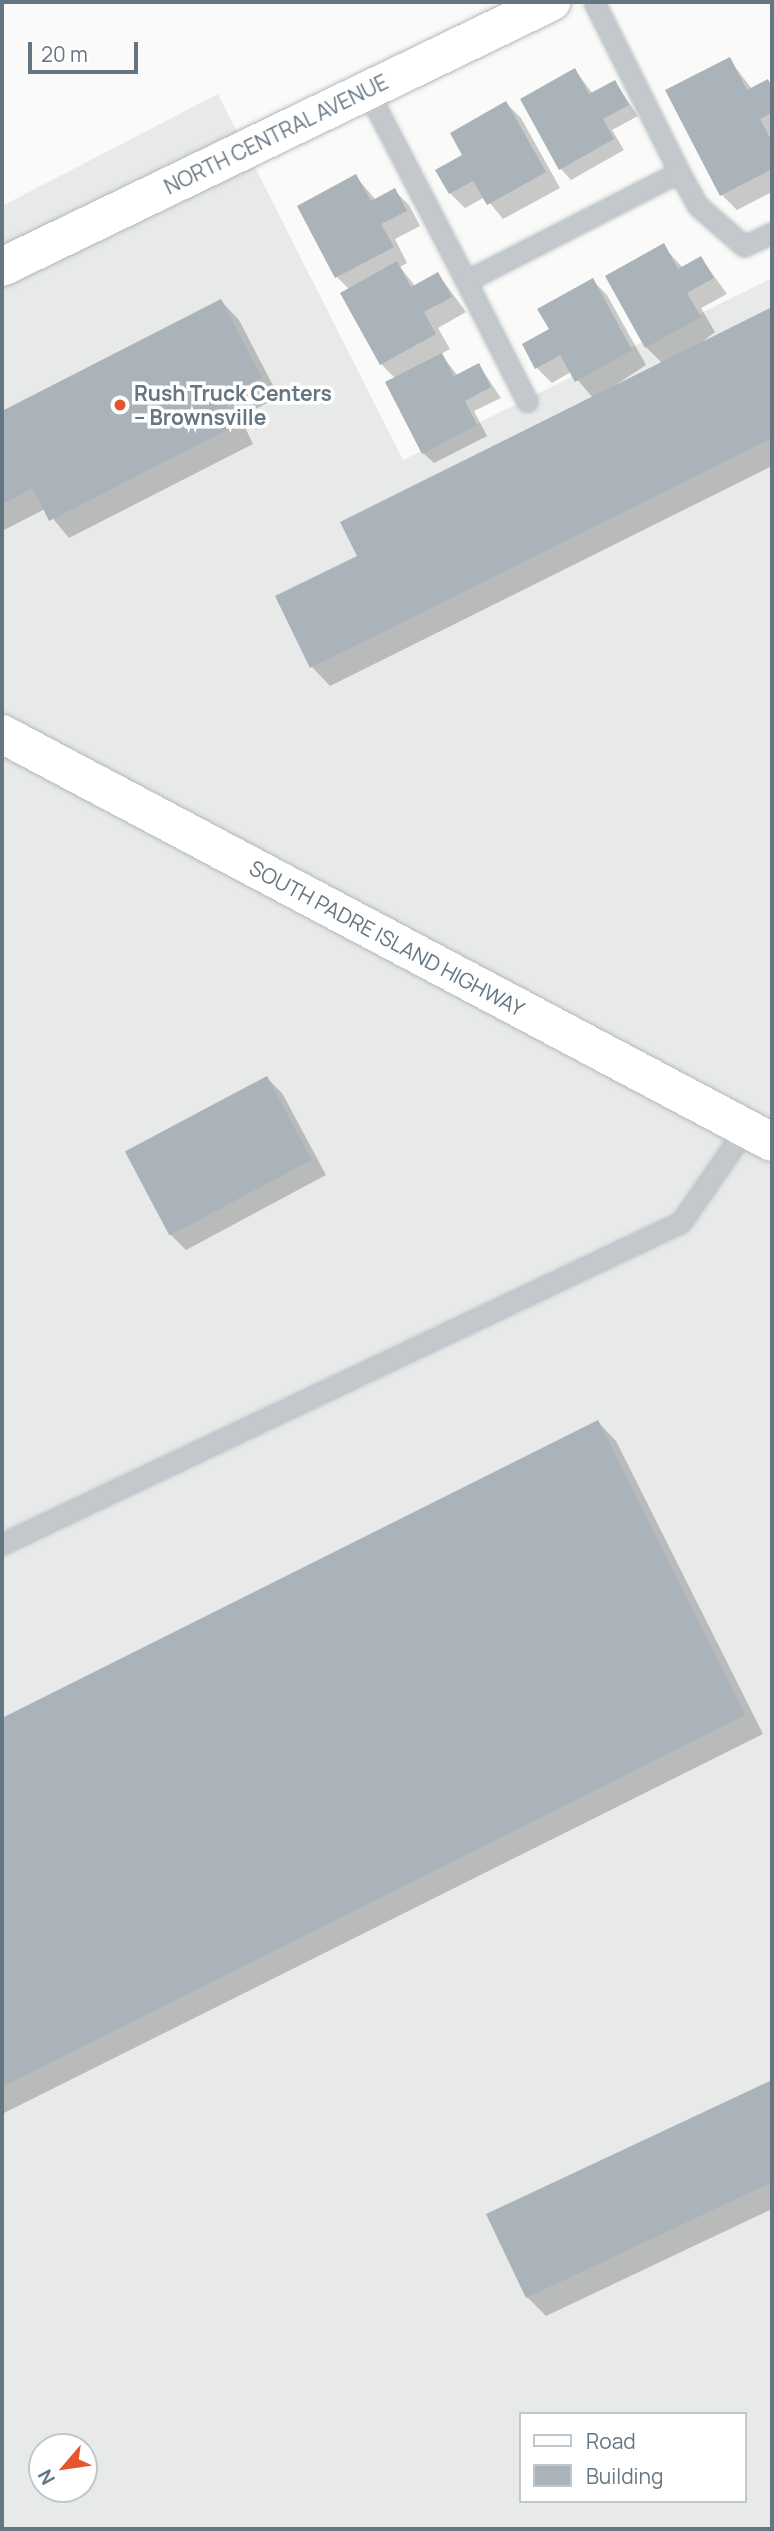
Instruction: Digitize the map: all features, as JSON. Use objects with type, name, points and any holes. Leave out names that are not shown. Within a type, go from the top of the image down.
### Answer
[{"type":"main road","name":"NORTH CENTRAL AVENUE","points":[[2,267],[551,2]]},
{"type":"main road","name":"SOUTH PADRE ISLAND HIGHWAY","points":[[2,734],[759,1135]]},
{"type":"lane","points":[[594,2],[698,206],[744,246],[772,233]]},
{"type":"lane","points":[[367,90],[527,401]]},
{"type":"lane","points":[[466,281],[679,172]]},
{"type":"lane","points":[[2,1544],[681,1222],[759,1135]]},
{"type":"shaded area","points":[[218,94],[403,460],[772,278],[772,2529],[2,2529],[2,206]]},
{"type":"building","points":[[730,57],[747,90],[768,79],[772,88],[772,113],[760,119],[772,142],[772,169],[720,196],[665,90]]},
{"type":"building","points":[[575,68],[589,94],[615,80],[629,105],[603,119],[614,139],[559,170],[520,99]]},
{"type":"building","points":[[506,101],[546,172],[487,205],[473,181],[449,194],[435,170],[462,155],[450,133]]},
{"type":"building","points":[[356,174],[371,201],[395,188],[407,211],[381,224],[394,247],[335,278],[297,206]]},
{"type":"building","points":[[664,243],[678,269],[701,256],[714,278],[687,293],[701,317],[645,348],[605,276]]},
{"type":"building","points":[[397,261],[411,287],[438,272],[452,297],[424,312],[436,334],[380,365],[340,293]]},
{"type":"building","points":[[593,278],[632,350],[575,382],[560,355],[535,369],[522,344],[549,329],[537,309]]},
{"type":"building","name":"Rush Truck Centers – Brownsville","points":[[221,299],[262,378],[223,398],[236,425],[49,521],[33,488],[2,504],[2,411]]},
{"type":"building","points":[[772,307],[772,438],[310,668],[275,596],[357,556],[340,522]]},
{"type":"building","points":[[442,353],[454,376],[479,363],[491,387],[465,401],[477,425],[422,454],[385,382]]},
{"type":"building","points":[[267,1076],[312,1160],[169,1235],[125,1152]]},
{"type":"building","points":[[598,1420],[745,1715],[2,2087],[2,1718]]},
{"type":"building","points":[[772,2080],[772,2182],[526,2298],[486,2214]]},
{"type":"place","name":"Rush Truck Centers – Brownsville","points":[[120,405]]}]
